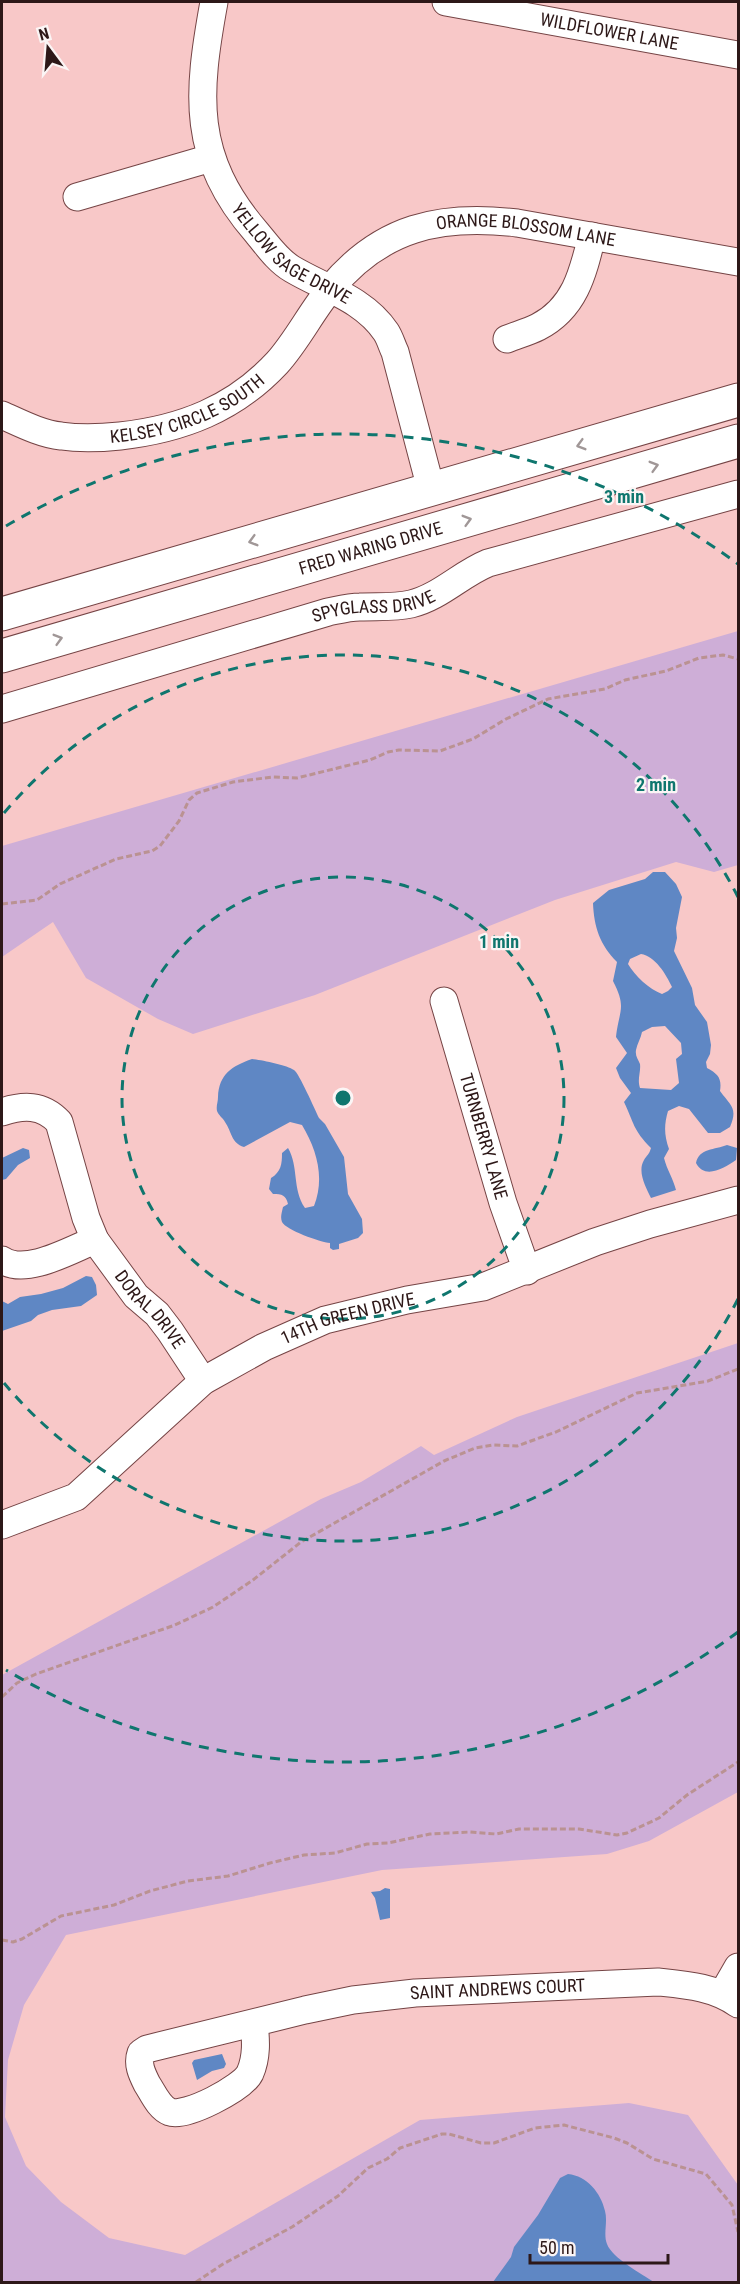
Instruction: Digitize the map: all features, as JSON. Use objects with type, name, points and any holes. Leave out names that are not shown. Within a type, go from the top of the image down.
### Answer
[{"type":"main road","points":[[2,614],[738,400]]},
{"type":"main road","name":"FRED WARING DRIVE","points":[[2,656],[731,441]]},
{"type":"main road","points":[[188,601],[284,553],[424,510],[432,500],[431,489]]},
{"type":"street","name":"YELLOW SAGE DRIVE","points":[[214,2],[205,52],[202,92],[204,121],[211,158],[222,185],[243,217],[290,268],[330,288],[366,310],[386,332],[395,352],[431,489]]},
{"type":"street","name":"WILDFLOWER LANE","points":[[446,2],[738,55]]},
{"type":"street","points":[[77,197],[211,158]]},
{"type":"street","name":"ORANGE BLOSSOM LANE","points":[[330,288],[368,251],[398,234],[425,225],[448,221],[483,219],[738,261]]},
{"type":"street","points":[[507,339],[537,328],[551,319],[567,301],[580,282],[592,236]]},
{"type":"street","name":"KELSEY CIRCLE SOUTH","points":[[2,415],[60,436],[90,438],[153,432],[186,423],[216,411],[278,362],[330,288]]},
{"type":"street","name":"SPYGLASS DRIVE","points":[[2,709],[328,612],[357,606],[381,607],[411,604],[436,594],[473,569],[488,562],[738,494]]},
{"type":"street","name":"TURNBERRY LANE","points":[[444,1001],[503,1203],[526,1270]]},
{"type":"street","name":"DORAL DRIVE","points":[[2,1112],[13,1108],[35,1106],[52,1115],[59,1122],[86,1218],[95,1240],[136,1296],[157,1314],[170,1330],[203,1381]]},
{"type":"street","name":"14TH GREEN DRIVE","points":[[2,1525],[76,1497],[203,1381],[264,1347],[325,1320],[407,1300],[483,1287],[595,1242],[738,1200]]},
{"type":"street","points":[[2,1260],[17,1266],[32,1264],[95,1240]]},
{"type":"street","points":[[731,1999],[738,1967]]},
{"type":"street","name":"SAINT ANDREWS COURT","points":[[254,2023],[352,2001],[415,1993],[658,1982],[693,1986],[731,1999]]},
{"type":"path","points":[[2,904],[37,900],[60,885],[116,859],[152,851],[160,846],[179,822],[189,801],[197,793],[233,782],[273,777],[297,778],[370,760],[399,750],[440,751],[473,739],[548,699],[605,689],[625,680],[666,671],[711,655],[738,659]]},
{"type":"path","points":[[2,1697],[17,1683],[36,1674],[175,1625],[213,1607],[302,1542],[444,1461],[475,1448],[493,1445],[518,1446],[556,1432],[637,1393],[708,1382],[738,1369]]},
{"type":"path","points":[[2,1940],[13,1942],[61,1916],[114,1905],[150,1891],[188,1881],[228,1876],[304,1855],[335,1853],[367,1844],[387,1843],[430,1834],[470,1832],[496,1834],[519,1829],[579,1829],[617,1835],[627,1833],[659,1818],[687,1795],[738,1762]]},
{"type":"path","points":[[196,2283],[223,2264],[292,2227],[338,2196],[368,2168],[387,2159],[400,2148],[442,2134],[481,2143],[494,2143],[535,2128],[564,2126],[614,2138],[653,2159],[705,2174],[732,2205],[738,2232]]},
{"type":"shaded area","points":[[738,631],[738,865],[714,872],[676,862],[555,900],[315,995],[193,1034],[158,1019],[86,978],[53,922],[2,957],[2,846]]},
{"type":"shaded area","points":[[738,1343],[738,1792],[649,1841],[607,1854],[382,1870],[66,1935],[24,2005],[8,2060],[5,2117],[26,2166],[61,2202],[109,2238],[185,2255],[420,2120],[629,2103],[688,2115],[738,2185],[738,2282],[2,2282],[2,1675],[321,1499],[361,1482],[421,1446],[434,1455],[517,1417]]},
{"type":"water","points":[[653,872],[665,872],[676,884],[682,897],[674,951],[692,988],[695,1005],[707,1022],[711,1045],[706,1062],[707,1068],[718,1077],[720,1091],[733,1111],[730,1127],[720,1133],[708,1133],[689,1109],[679,1106],[668,1111],[665,1130],[669,1149],[664,1158],[676,1190],[651,1198],[641,1169],[651,1148],[632,1121],[624,1102],[631,1093],[616,1068],[627,1053],[616,1037],[621,1009],[620,997],[613,981],[617,962],[606,949],[599,935],[593,903],[609,890],[645,879]],"holes":[[[641,954],[651,958],[663,971],[672,987],[668,991],[662,994],[652,989],[631,969],[628,964],[630,959]],[[665,1026],[681,1043],[682,1054],[676,1059],[679,1083],[671,1090],[640,1088],[640,1064],[636,1052],[642,1032],[652,1027]]]},
{"type":"water","points":[[252,1059],[294,1070],[319,1118],[325,1124],[344,1157],[348,1194],[362,1219],[363,1233],[358,1238],[339,1244],[339,1249],[333,1250],[330,1248],[330,1243],[304,1235],[285,1225],[281,1216],[283,1207],[288,1204],[287,1201],[279,1194],[273,1194],[269,1189],[271,1178],[280,1167],[282,1153],[288,1148],[301,1201],[305,1208],[314,1206],[319,1185],[318,1164],[312,1144],[302,1125],[290,1122],[244,1147],[234,1140],[217,1111],[219,1089],[224,1077],[233,1068]]},
{"type":"water","points":[[727,1145],[737,1148],[736,1160],[726,1166],[709,1172],[704,1171],[696,1163],[704,1152]]},
{"type":"water","points":[[23,1148],[29,1150],[30,1158],[18,1165],[6,1179],[2,1180],[2,1158]]},
{"type":"water","points":[[86,1276],[92,1277],[97,1295],[81,1306],[52,1310],[38,1315],[31,1321],[2,1331],[2,1301],[8,1304],[20,1297],[63,1288]]},
{"type":"water","points":[[390,1889],[390,1918],[380,1920],[375,1898],[371,1892]]},
{"type":"water","points":[[222,2054],[226,2064],[224,2068],[212,2071],[197,2080],[192,2063],[194,2060]]},
{"type":"water","points":[[568,2174],[581,2178],[597,2192],[606,2215],[605,2232],[610,2249],[628,2265],[654,2282],[493,2282],[560,2178]]}]
